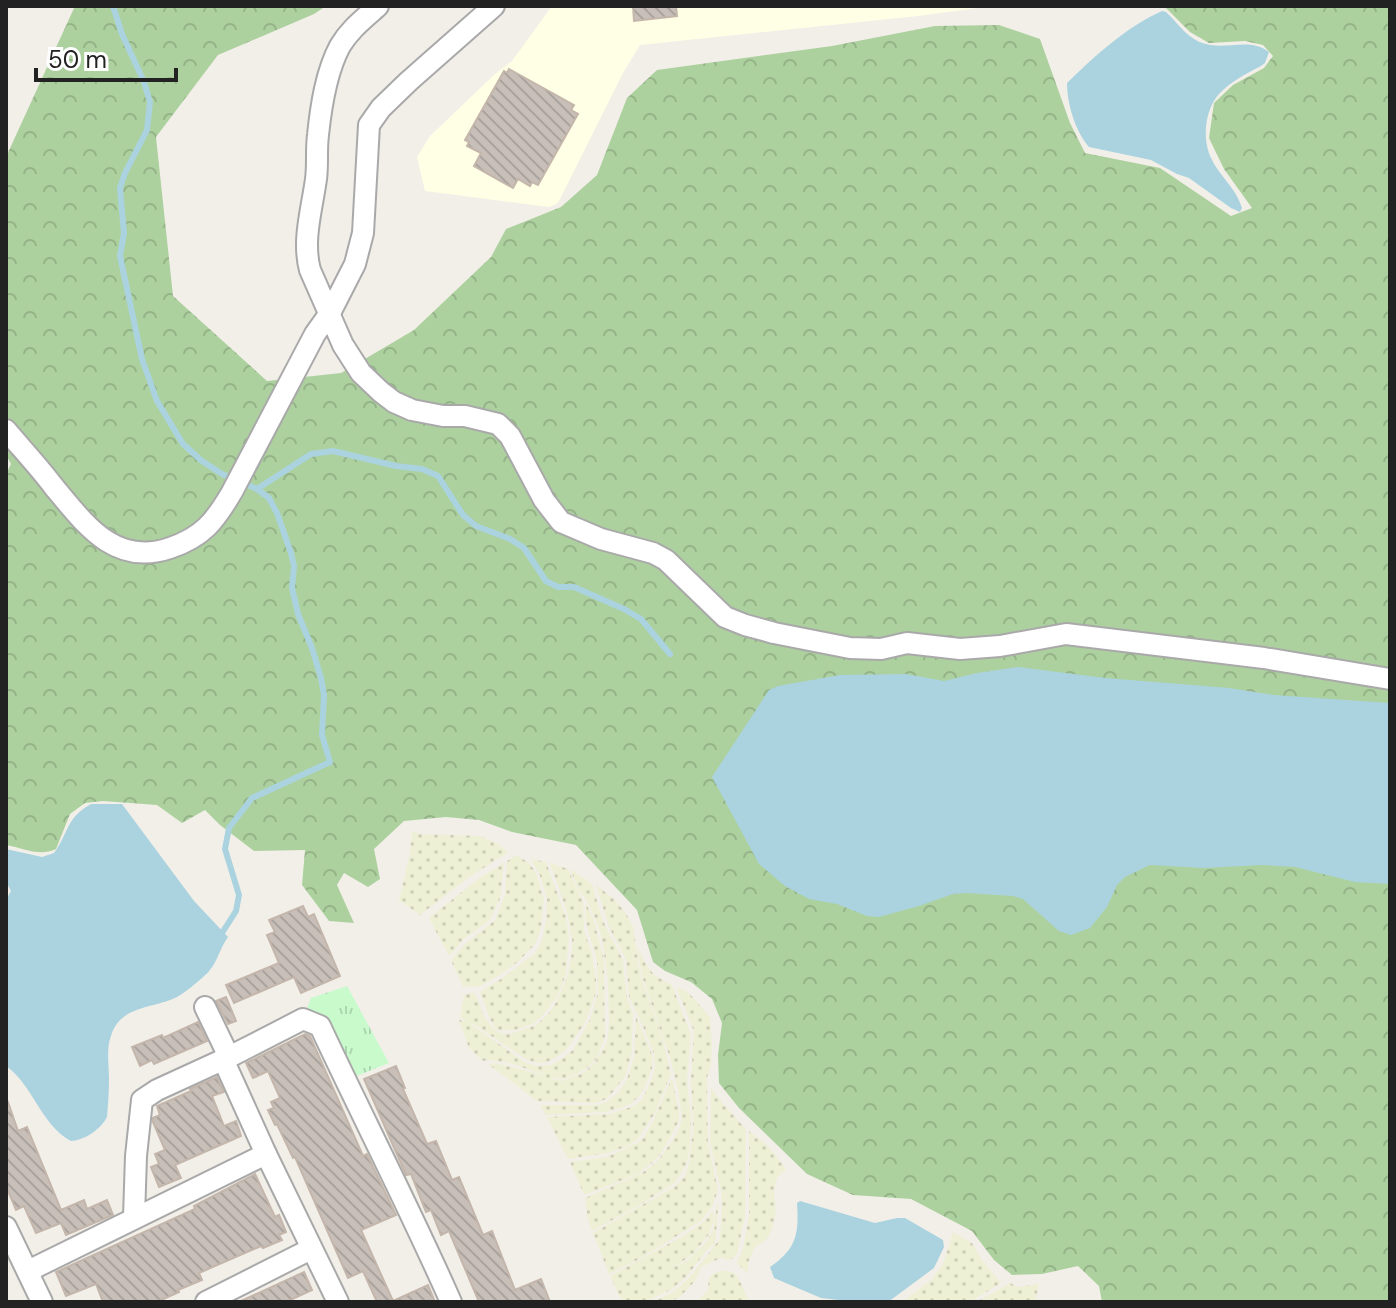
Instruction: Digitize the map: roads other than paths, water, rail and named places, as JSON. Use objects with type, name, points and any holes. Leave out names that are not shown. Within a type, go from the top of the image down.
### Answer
[{"type":"street","points":[[378,6],[352,28],[330,70],[318,136],[307,259],[310,270],[343,345],[361,373],[394,402],[412,410],[498,424],[510,436],[544,500],[561,522],[666,560],[725,617],[745,625],[850,648],[881,649],[907,643],[960,649],[1000,646],[1066,634],[1264,658],[1390,679]]},
{"type":"street","points":[[6,430],[79,517],[116,548],[139,553],[158,552],[188,542],[206,529],[232,492],[355,264],[363,233],[369,125],[381,108],[409,81],[494,6]]},
{"type":"street","points":[[205,1007],[266,1154],[338,1302]]},
{"type":"street","points":[[134,1217],[142,1100],[303,1019],[320,1026],[451,1302]]},
{"type":"street","points":[[28,1271],[266,1154]]},
{"type":"street","points":[[6,1227],[42,1302]]},
{"type":"street","points":[[206,1302],[311,1249]]},
{"type":"water","points":[[1162,11],[1200,42],[1254,45],[1269,52],[1265,63],[1219,94],[1208,117],[1206,135],[1209,152],[1236,195],[1242,208],[1240,212],[1189,178],[1151,160],[1089,147],[1076,125],[1067,83],[1124,34]]},
{"type":"water","points":[[1018,667],[1274,695],[1390,703],[1390,884],[1355,882],[1295,867],[1150,865],[1125,877],[1090,928],[1071,935],[1059,931],[1023,899],[1013,896],[953,894],[879,917],[867,916],[837,904],[809,899],[785,886],[759,864],[712,777],[769,690],[840,675],[906,674],[944,681]]},
{"type":"water","points":[[91,804],[122,804],[194,901],[228,937],[211,968],[190,988],[168,1001],[130,1013],[115,1026],[109,1046],[107,1117],[92,1133],[71,1141],[52,1125],[23,1083],[6,1066],[6,900],[11,891],[6,882],[6,849],[42,857],[54,853],[72,820]]},
{"type":"water","points":[[800,1201],[875,1223],[905,1218],[943,1240],[944,1247],[934,1268],[888,1302],[821,1298],[774,1278],[770,1267],[791,1247],[796,1232],[797,1203]]},
{"type":"waterway","points":[[113,6],[150,102],[147,130],[120,188],[124,233],[120,256],[142,359],[157,401],[183,444],[222,474],[257,489],[269,498],[291,553],[294,566],[292,588],[298,614],[312,648],[324,695],[322,735],[330,762],[252,798],[229,828],[225,849],[239,895],[236,911],[222,933],[215,935]]},
{"type":"waterway","points":[[257,489],[311,454],[333,451],[422,469],[438,476],[463,515],[476,526],[524,548],[546,581],[558,587],[574,587],[641,619],[670,654]]}]
